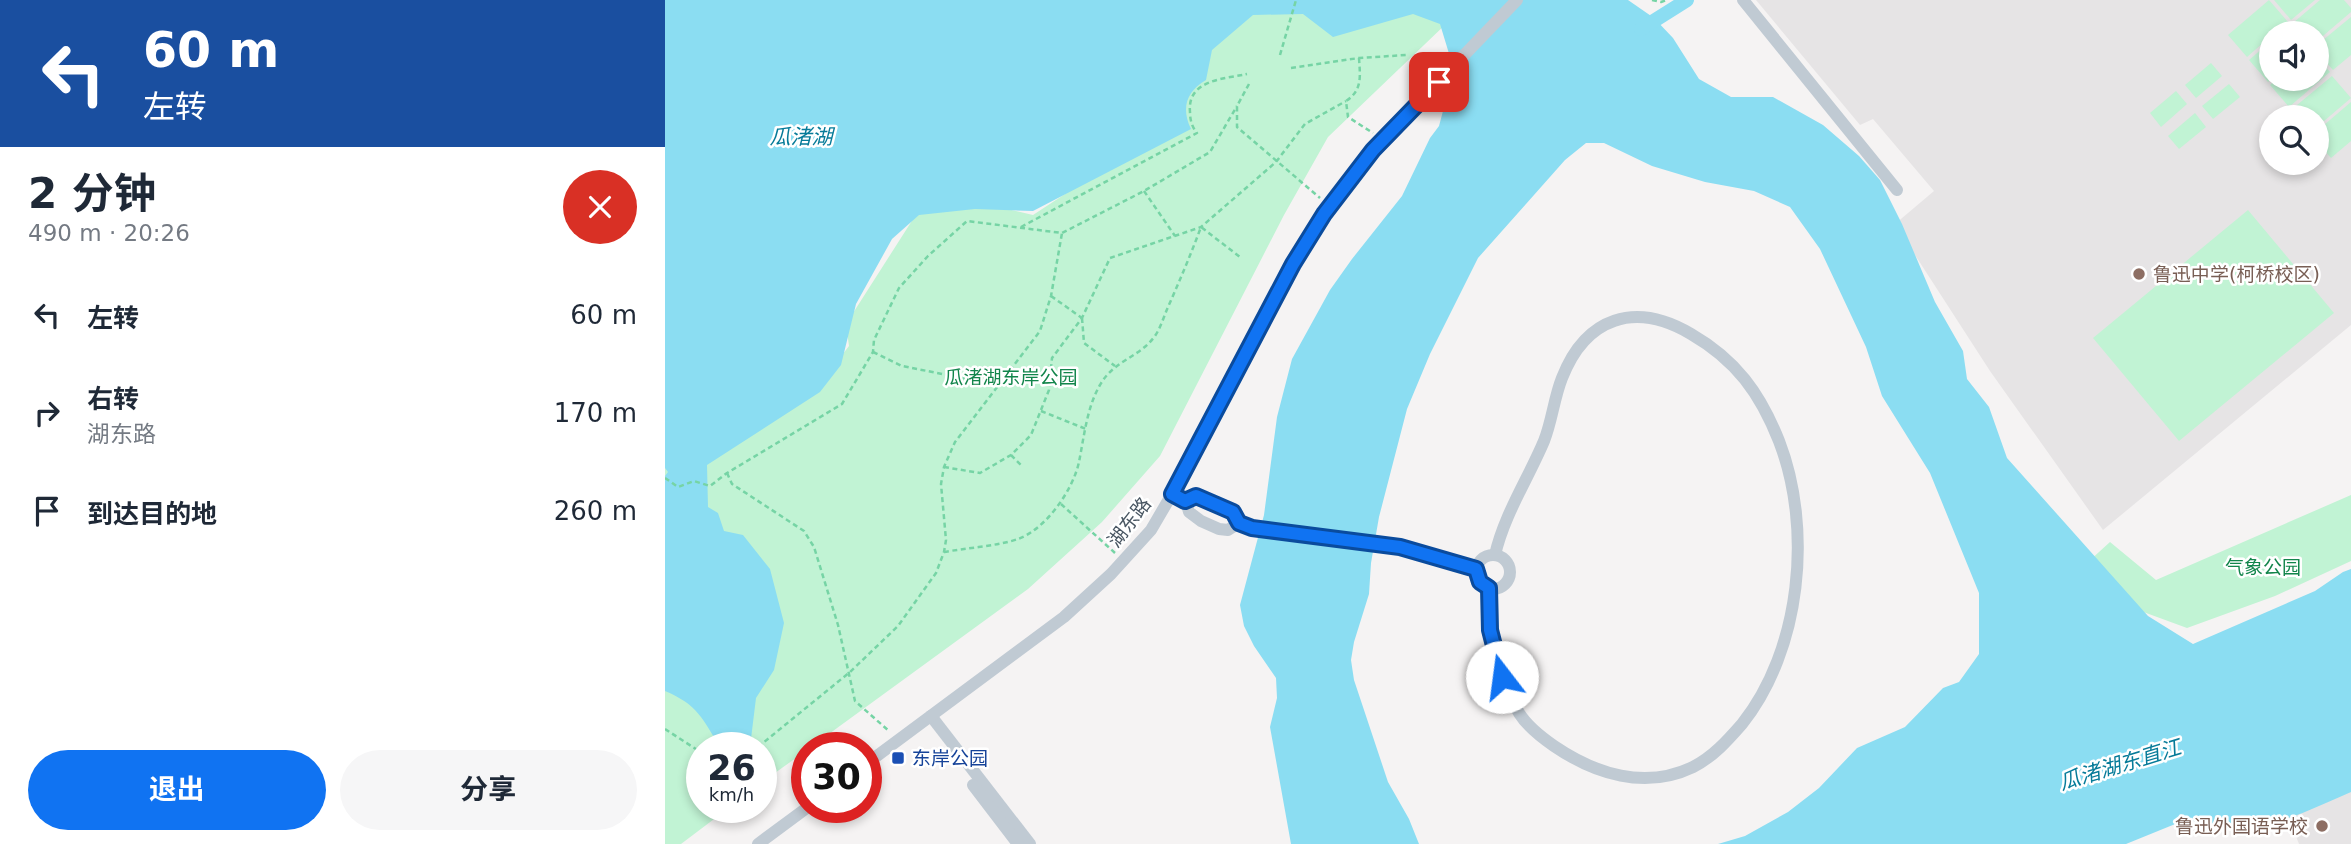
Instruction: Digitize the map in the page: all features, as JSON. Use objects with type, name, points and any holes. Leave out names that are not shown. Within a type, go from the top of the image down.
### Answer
[{"type":"street","name":"湖东路","points":[[882,752],[1064,617],[1123,561],[1151,530],[1293,264],[1331,206],[1383,140],[1517,0]]},
{"type":"street","points":[[1744,0],[1897,190]]},
{"type":"street","points":[[1489,588],[1490,630],[1502,677],[1521,716],[1542,737],[1574,760],[1594,770],[1627,778],[1658,777],[1693,767],[1726,743],[1757,705],[1778,661],[1791,620],[1798,550],[1793,495],[1779,443],[1747,380],[1727,358],[1683,329],[1661,320],[1637,316],[1609,322],[1592,334],[1578,349],[1561,379],[1545,438],[1505,523],[1495,555]]},
{"type":"street","points":[[1172,494],[1185,501],[1189,513],[1210,525],[1228,530],[1246,526],[1400,547],[1476,569]]},
{"type":"street","points":[[1185,501],[1196,496],[1233,512],[1246,526]]},
{"type":"street","points":[[1495,555],[1504,560],[1509,574],[1500,587],[1489,588],[1480,582],[1476,569],[1484,557],[1495,555]]},
{"type":"street","points":[[927,718],[1018,844]]},
{"type":"street","points":[[927,718],[1030,844]]},
{"type":"street","points":[[762,841],[791,819]]},
{"type":"path","points":[[1280,55],[1296,0]]},
{"type":"path","points":[[1652,0],[1667,0]]},
{"type":"path","points":[[1291,68],[1359,58],[1406,55]]},
{"type":"path","points":[[944,467],[979,473],[1011,455],[1031,435],[1049,390],[1052,358],[1082,318],[1110,258],[1201,227],[1276,162],[1305,124],[1355,95],[1360,85],[1359,58]]},
{"type":"path","points":[[1021,227],[1197,133],[1193,128],[1189,106],[1190,98],[1197,89],[1208,82],[1247,74]]},
{"type":"path","points":[[665,478],[678,487],[694,481],[710,486],[727,472],[842,404],[873,352],[874,340],[899,288],[928,256],[967,220],[1062,233],[1144,191],[1210,152],[1249,85]]},
{"type":"path","points":[[1346,101],[1348,117],[1383,140]]},
{"type":"path","points":[[1237,106],[1237,127],[1331,206]]},
{"type":"path","points":[[1144,191],[1175,236]]},
{"type":"path","points":[[1201,227],[1240,257]]},
{"type":"path","points":[[944,552],[1018,539],[1061,504],[1075,478],[1095,394],[1101,382],[1115,366],[1141,352],[1156,334],[1201,227]]},
{"type":"path","points":[[776,732],[849,672],[898,626],[936,573],[946,540],[941,484],[944,467],[955,442],[1040,331],[1051,296],[1062,233]]},
{"type":"path","points":[[1051,296],[1082,318]]},
{"type":"path","points":[[1082,318],[1084,343],[1115,366]]},
{"type":"path","points":[[873,352],[902,366],[999,385]]},
{"type":"path","points":[[1041,411],[1086,429]]},
{"type":"path","points":[[1011,455],[1022,466]]},
{"type":"path","points":[[727,472],[732,484],[804,531],[821,565],[855,701],[899,740]]},
{"type":"path","points":[[1061,504],[1123,561]]},
{"type":"path","points":[[665,729],[686,743]]},
{"type":"shaded area","name":"鲁迅中学(柯桥校区)","points":[[1756,0],[2351,0],[2351,325],[2103,530],[1990,371],[1895,224],[1934,191],[1873,119],[1860,125]]},
{"type":"shaded area","name":"鲁迅外国语学校","points":[[2351,775],[2351,844],[2299,844],[2285,808]]},
{"type":"green space","points":[[2269,0],[2287,21],[2259,21],[2259,46],[2247,57],[2228,35]]},
{"type":"green space","points":[[2274,0],[2315,0],[2291,20]]},
{"type":"green space","points":[[2320,0],[2344,0],[2351,8],[2351,12],[2329,31],[2329,21],[2295,21]]},
{"type":"green space","name":"瓜渚湖东岸公园","points":[[1414,1],[1448,22],[1328,137],[1284,215],[1160,456],[1102,522],[1028,589],[832,732],[791,732],[791,761],[777,772],[777,732],[686,732],[686,823],[709,823],[681,844],[665,844],[665,458],[822,381],[849,346],[846,324],[922,205],[946,195],[1033,215],[1181,118],[1176,90],[1247,2]]},
{"type":"green space","points":[[2351,17],[2351,55],[2333,70],[2329,66],[2329,35]]},
{"type":"green space","points":[[2259,51],[2259,72],[2249,60]]},
{"type":"green space","points":[[2211,63],[2222,76],[2196,98],[2185,85]]},
{"type":"green space","points":[[2332,76],[2351,98],[2329,117],[2329,105],[2297,105],[2314,91],[2329,91],[2329,78]]},
{"type":"green space","points":[[2229,84],[2240,97],[2213,119],[2202,106]]},
{"type":"green space","points":[[2176,91],[2187,104],[2161,127],[2150,113]]},
{"type":"green space","points":[[2275,91],[2308,91],[2291,105],[2287,105]]},
{"type":"green space","points":[[2351,102],[2351,141],[2331,158],[2329,156],[2329,121]]},
{"type":"green space","points":[[2195,113],[2206,127],[2179,149],[2168,136]]},
{"type":"green space","points":[[2248,210],[2334,313],[2179,441],[2093,338]]},
{"type":"green space","name":"气象公园","points":[[2351,495],[2351,561],[2275,596],[2187,628],[2138,610],[2088,562],[2110,542],[2156,580]]},
{"type":"water","points":[[665,0],[1628,0],[1654,18],[1673,38],[1699,79],[1731,97],[1773,97],[1823,125],[1859,156],[1880,180],[1935,302],[1963,351],[1967,379],[1989,407],[2007,458],[2148,616],[2193,644],[2315,591],[2351,569],[2351,792],[2279,821],[2254,825],[2199,824],[2190,818],[2126,844],[1718,844],[1745,836],[1788,812],[1819,788],[1857,748],[1905,727],[1943,688],[1959,682],[1979,654],[1979,593],[1930,473],[1882,396],[1866,347],[1820,249],[1790,207],[1754,191],[1705,182],[1652,166],[1604,143],[1586,143],[1565,160],[1478,258],[1430,354],[1407,409],[1379,517],[1369,594],[1351,660],[1354,680],[1388,782],[1409,819],[1419,844],[1291,844],[1270,727],[1277,698],[1276,678],[1244,626],[1240,605],[1264,515],[1277,417],[1292,359],[1330,290],[1402,196],[1430,138],[1439,126],[1454,70],[1440,24],[1413,14],[1333,37],[1303,14],[1253,15],[1212,50],[1206,80],[1194,90],[1187,101],[1186,114],[1191,129],[1033,211],[975,209],[919,215],[892,239],[856,304],[841,365],[820,392],[707,465],[708,507],[718,513],[724,531],[743,535],[770,569],[784,623],[774,670],[756,698],[752,732],[711,732],[692,707],[665,691],[665,476],[668,472],[665,468]]},
{"type":"waterway","points":[[1641,29],[1687,0]]},
{"type":"place","name":"鲁迅中学(柯桥校区)","points":[[2139,274]]},
{"type":"place","name":"东岸公园","points":[[898,758]]},
{"type":"place","name":"鲁迅外国语学校","points":[[2322,826]]},
{"type":"route","points":[[1439,82],[1373,150],[1324,214],[1293,264],[1172,494],[1185,501],[1196,496],[1233,512],[1239,523],[1252,528],[1400,547],[1476,569],[1480,582],[1489,588],[1490,630],[1502,677]]},
{"type":"water label","name":"瓜渚湖","points":[[801,137]]},
{"type":"water label","name":"瓜渚湖东直江","points":[[2120,765]]}]
